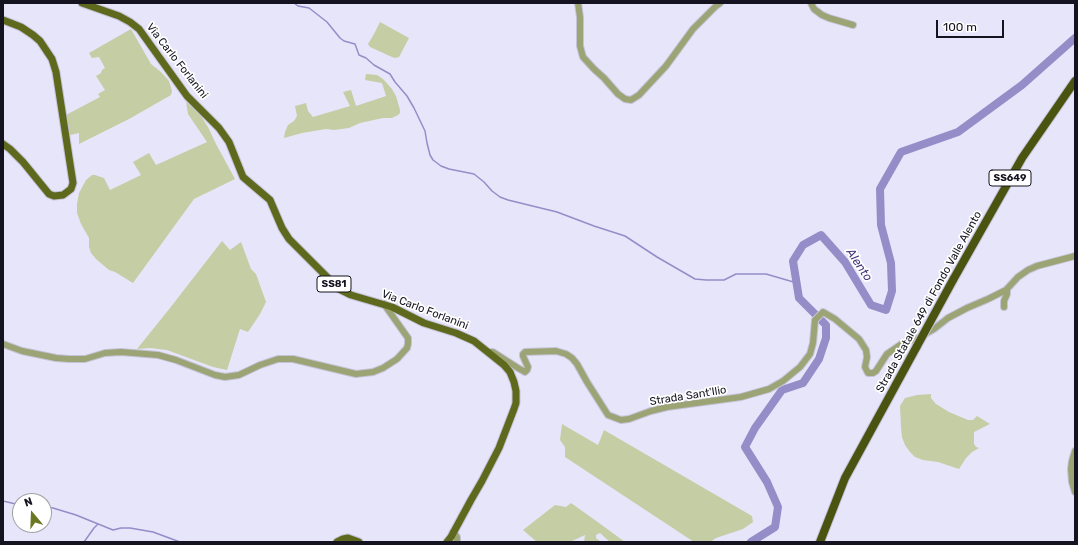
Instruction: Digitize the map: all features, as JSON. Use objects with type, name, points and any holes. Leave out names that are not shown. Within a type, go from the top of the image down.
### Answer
[{"type":"highway","name":"Strada Statale 649 di Fondo Valle Alento","points":[[820,542],[845,478],[953,280],[1022,158],[1075,81]]},
{"type":"main road","name":"Via Carlo Forlanini","points":[[82,3],[119,16],[139,29],[187,96],[219,128],[229,142],[244,177],[270,200],[282,228],[289,239],[339,289],[351,295],[392,307],[424,323],[456,333],[474,341],[506,367],[513,378],[516,391],[516,403],[499,448],[454,532],[447,542]]},
{"type":"main road","points":[[3,20],[27,30],[40,41],[52,59],[56,72],[73,183],[71,189],[64,195],[54,196],[49,194],[23,162],[3,144]]},
{"type":"main road","points":[[337,542],[348,538],[359,542]]},
{"type":"street","points":[[578,3],[580,17],[580,46],[583,57],[618,94],[625,99],[631,100],[645,89],[666,66],[693,29],[720,3]]},
{"type":"street","points":[[810,3],[814,9],[822,15],[853,26]]},
{"type":"street","points":[[1004,307],[1007,289],[1018,277],[1036,266],[1075,256]]},
{"type":"street","name":"Strada Sant'Ilio","points":[[488,352],[493,352],[525,372],[528,370],[528,367],[523,356],[525,352],[556,351],[566,354],[577,364],[608,415],[621,420],[629,419],[650,411],[667,407],[741,397],[769,389],[783,381],[800,367],[810,354],[813,342],[815,320],[823,312],[835,319],[859,340],[866,350],[867,357],[865,367],[869,373],[876,371],[888,354],[903,343],[918,338],[934,329],[948,318],[1007,289]]},
{"type":"street","points":[[3,344],[22,351],[69,359],[85,359],[106,353],[121,352],[158,355],[176,360],[215,375],[225,377],[239,375],[260,365],[278,359],[293,359],[356,374],[373,372],[383,368],[397,359],[407,348],[408,338],[384,304]]},
{"type":"street","points":[[1075,451],[1071,469],[1072,482],[1075,492]]},
{"type":"street","points":[[454,532],[457,537],[457,542]]},
{"type":"green space","points":[[380,22],[409,38],[399,57],[392,57],[370,47],[368,44]]},
{"type":"green space","points":[[131,29],[151,64],[169,81],[172,91],[171,95],[129,119],[79,144],[79,133],[66,136],[64,116],[100,97],[98,94],[105,90],[96,76],[105,68],[99,57],[92,58],[89,53]]},
{"type":"green space","points":[[366,74],[377,75],[392,89],[396,96],[400,110],[398,115],[392,118],[383,118],[360,123],[349,128],[334,130],[326,129],[284,138],[288,125],[294,121],[297,116],[295,106],[306,103],[308,111],[313,117],[350,106],[343,92],[351,90],[356,106],[386,96],[382,83],[365,80]]},
{"type":"green space","points":[[186,102],[199,113],[208,127],[235,179],[194,199],[133,283],[109,270],[91,253],[89,238],[77,213],[79,193],[86,180],[92,175],[104,178],[110,190],[141,175],[133,162],[149,153],[156,165],[207,142],[188,114]]},
{"type":"green space","points":[[222,241],[230,250],[241,242],[251,269],[256,274],[266,302],[248,332],[240,329],[227,370],[213,367],[167,350],[150,348],[137,349],[170,308]]},
{"type":"green space","points":[[931,394],[931,398],[936,404],[949,412],[968,420],[973,420],[977,416],[990,424],[974,432],[974,444],[979,448],[966,458],[959,469],[938,462],[923,460],[915,457],[905,445],[902,437],[900,406],[905,398]]},
{"type":"green space","points":[[562,424],[598,445],[604,430],[752,516],[753,522],[743,529],[716,538],[710,542],[694,542],[565,457],[565,447],[560,440]]},
{"type":"green space","points":[[571,503],[625,542],[610,542],[600,533],[596,535],[596,538],[601,542],[584,542],[585,535],[570,542],[537,542],[523,530],[555,505],[566,507]]},
{"type":"waterway","points":[[294,3],[298,6],[309,8],[327,22],[340,38],[344,41],[355,44],[359,55],[390,74],[407,96],[414,108],[425,131],[430,155],[433,160],[441,166],[474,174],[500,197],[557,212],[625,236],[695,279],[724,280],[736,274],[766,274],[797,283]]},
{"type":"waterway","name":"Alento","points":[[751,542],[775,527],[778,507],[767,482],[745,447],[755,428],[782,390],[803,383],[819,359],[826,338],[826,325],[799,298],[793,261],[803,245],[821,235],[845,262],[871,305],[886,310],[892,291],[891,263],[881,225],[880,189],[901,152],[958,132],[1022,85],[1075,38]]},
{"type":"waterway","points":[[3,501],[12,503]]},
{"type":"waterway","points":[[52,508],[76,515],[113,530],[130,528],[153,532],[180,542]]},
{"type":"waterway","points":[[84,542],[98,524]]}]
